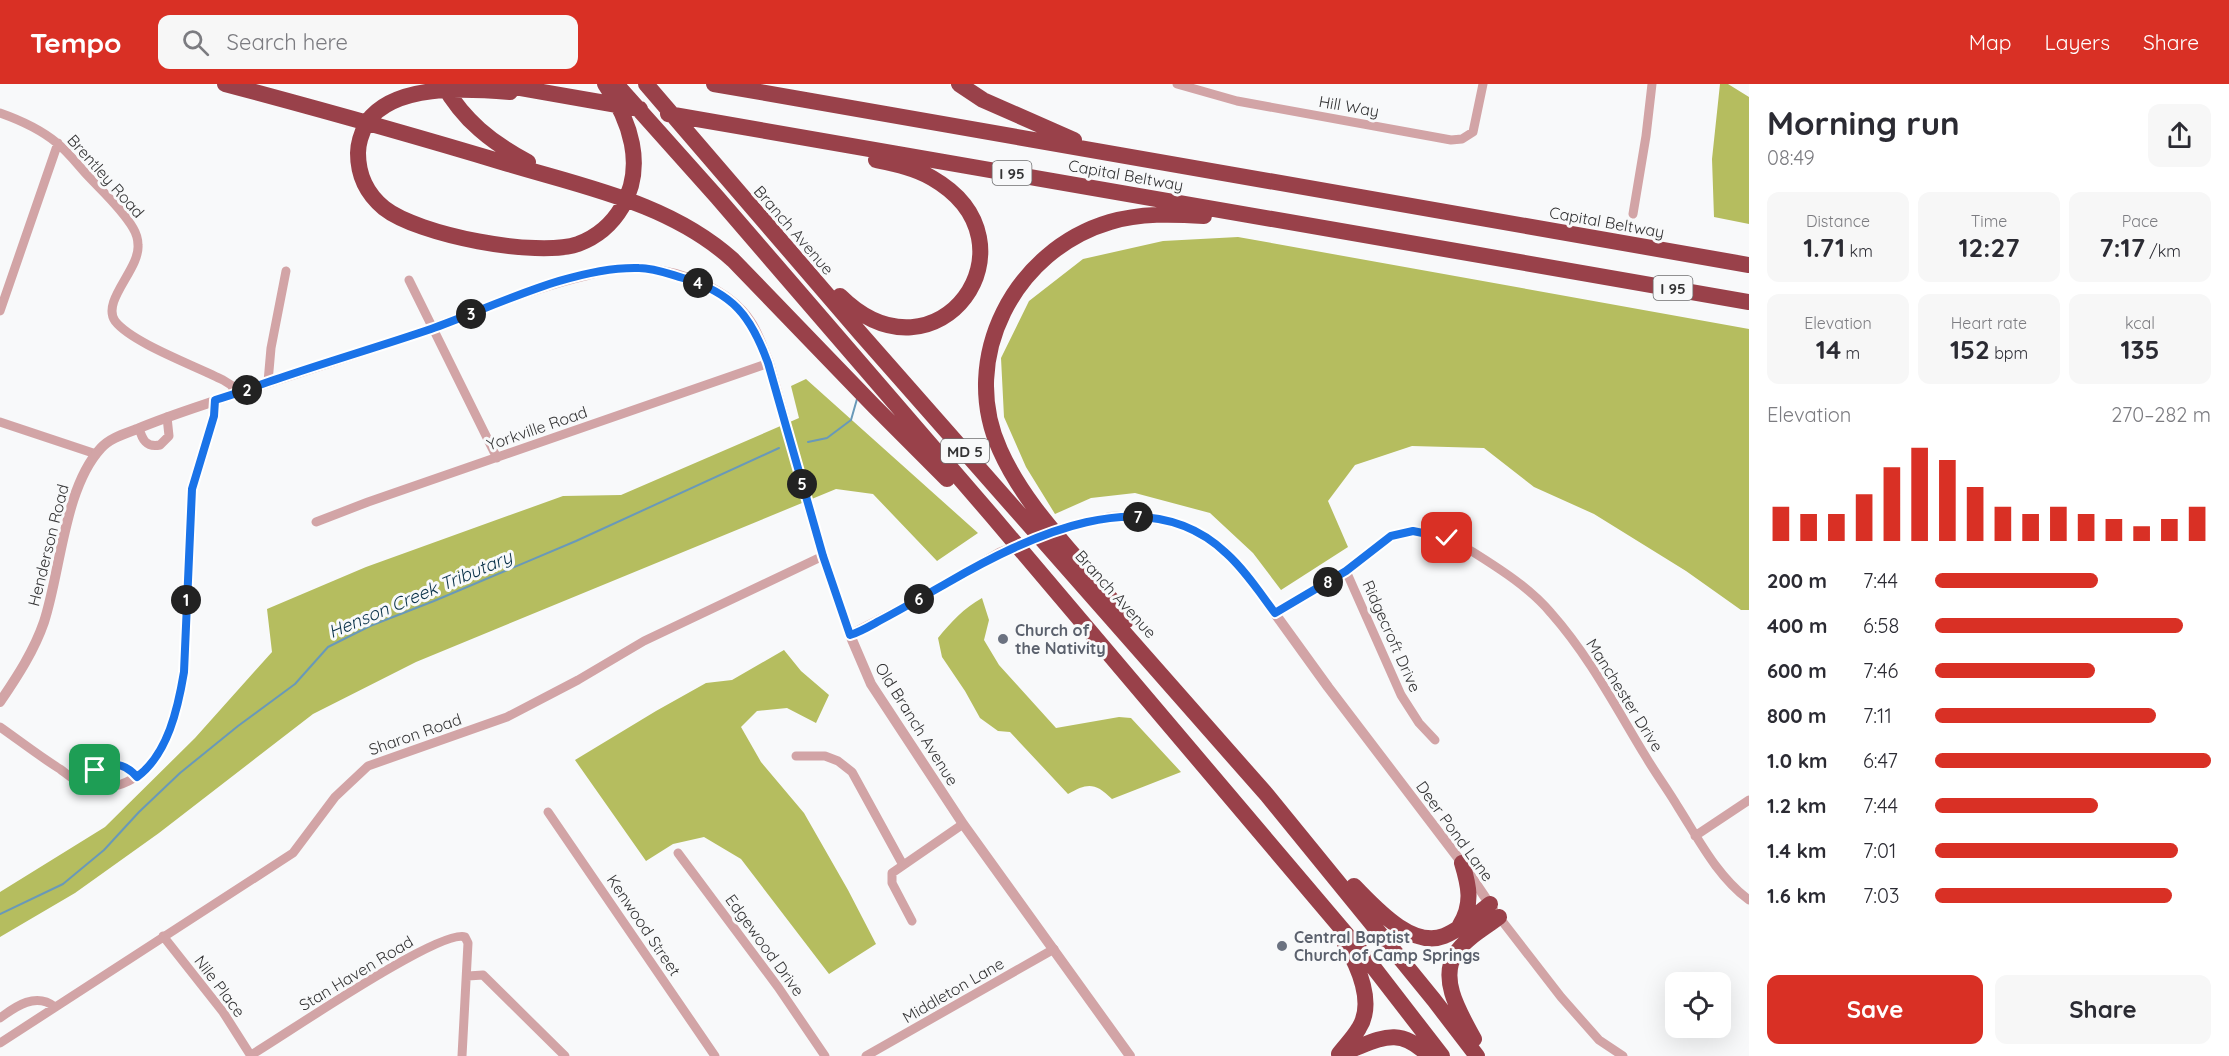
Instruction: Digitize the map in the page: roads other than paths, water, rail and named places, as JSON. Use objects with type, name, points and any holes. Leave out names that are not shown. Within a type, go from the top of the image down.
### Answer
[{"type":"highway","points":[[225,84],[387,127],[602,192],[642,205],[691,228],[718,246],[733,260],[942,473],[1076,615]]},
{"type":"highway","points":[[443,84],[473,125],[510,152],[534,165],[602,192]]},
{"type":"highway","name":"Capital Beltway","points":[[497,84],[1749,302]]},
{"type":"highway","points":[[594,101],[458,88],[429,88],[404,93],[380,106],[363,129],[358,162],[364,183],[377,201],[394,214],[443,232],[501,245],[530,248],[565,247],[579,244],[603,230],[614,219],[629,194],[633,180],[631,138],[626,121],[604,84]]},
{"type":"highway","name":"MD 5","points":[[616,84],[986,507],[1396,994],[1442,1056]]},
{"type":"highway","points":[[627,84],[717,197]]},
{"type":"highway","name":"Branch Avenue","points":[[646,84],[748,205],[1267,795],[1434,1000],[1476,1056]]},
{"type":"highway","points":[[653,84],[693,139]]},
{"type":"highway","name":"Capital Beltway","points":[[714,84],[1749,265]]},
{"type":"highway","points":[[959,84],[983,100],[1091,149]]},
{"type":"highway","points":[[717,122],[908,168],[933,179],[961,202],[970,213],[980,238],[980,264],[976,278],[961,303],[940,320],[916,327],[887,326],[854,310],[748,205]]},
{"type":"highway","points":[[1182,696],[1114,602],[1039,513],[1008,467],[999,448],[988,413],[986,373],[989,350],[1002,314],[1022,281],[1033,268],[1061,245],[1093,228],[1128,218],[1170,215],[1306,225]]},
{"type":"highway","points":[[1267,795],[1382,915],[1406,931],[1427,937],[1443,936],[1495,911]]},
{"type":"highway","points":[[1285,863],[1290,875],[1342,939],[1356,962],[1364,989],[1361,1026],[1337,1055]]},
{"type":"highway","points":[[1459,927],[1465,918],[1470,899],[1462,863]]},
{"type":"highway","points":[[1483,1056],[1454,998],[1449,972],[1456,952],[1495,911]]},
{"type":"highway","points":[[1337,1055],[1382,1037],[1393,1036],[1405,1037],[1418,1044],[1430,1056]]},
{"type":"street","name":"Hill Way","points":[[1177,84],[1237,101],[1451,140],[1468,136],[1475,125],[1483,84]]},
{"type":"street","points":[[1633,214],[1652,84]]},
{"type":"street","name":"Brentley Road","points":[[0,113],[26,123],[58,143],[128,220],[138,237],[137,257],[112,305],[114,320],[129,333],[223,380],[231,385],[237,394]]},
{"type":"street","points":[[0,311],[58,143]]},
{"type":"street","name":"Henderson Road","points":[[0,702],[30,654],[44,622],[70,509],[80,479],[96,454],[112,439],[215,400],[569,280],[620,268],[642,268],[692,280],[720,293],[738,306],[759,337],[768,363]]},
{"type":"street","points":[[268,382],[271,348],[286,271]]},
{"type":"street","points":[[409,280],[497,458]]},
{"type":"street","name":"Yorkville Road","points":[[316,522],[768,363]]},
{"type":"street","name":"Old Branch Avenue","points":[[768,363],[823,556],[860,660],[879,696],[963,824],[1130,1056]]},
{"type":"street","points":[[0,727],[86,785],[96,788],[115,786],[137,777],[153,760],[166,738],[180,696],[184,672],[192,489],[214,416],[215,400]]},
{"type":"street","points":[[139,428],[144,442],[150,446],[159,445],[169,436],[167,417]]},
{"type":"street","points":[[0,422],[96,454]]},
{"type":"street","points":[[850,635],[999,553],[1063,528],[1110,517],[1130,516],[1169,521],[1187,527],[1209,539],[1226,552],[1275,613]]},
{"type":"street","name":"Manchester Drive","points":[[1275,613],[1346,571],[1391,536],[1413,531],[1447,538],[1464,547],[1503,572],[1550,611],[1598,675],[1695,836],[1724,877],[1749,900]]},
{"type":"street","name":"Sharon Road","points":[[0,1041],[292,853],[335,796],[368,766],[507,717],[578,680],[644,641],[823,556]]},
{"type":"street","name":"Ridgecroft Drive","points":[[1346,571],[1401,694],[1419,723],[1435,740]]},
{"type":"street","name":"Deer Pond Lane","points":[[1275,613],[1561,997],[1599,1040],[1623,1056]]},
{"type":"street","points":[[796,756],[825,756],[838,761],[852,772],[903,865]]},
{"type":"street","points":[[86,785],[95,770],[108,764],[123,765],[137,777]]},
{"type":"street","points":[[1695,836],[1749,800]]},
{"type":"street","name":"Kenwood Street","points":[[548,812],[715,1056]]},
{"type":"street","points":[[912,921],[891,878],[892,873],[963,824]]},
{"type":"street","name":"Edgewood Drive","points":[[678,853],[778,987],[825,1056]]},
{"type":"street","name":"Stan Haven Road","points":[[251,1056],[360,986],[430,947],[451,938],[462,935],[467,940],[468,976]]},
{"type":"street","name":"Nile Place","points":[[163,936],[223,1012],[251,1056]]},
{"type":"street","name":"Middleton Lane","points":[[866,1056],[1054,949]]},
{"type":"street","points":[[462,1056],[468,976],[483,975],[566,1056]]},
{"type":"street","points":[[0,1018],[20,1004],[37,1000],[55,1006]]},
{"type":"waterway","name":"Henson Creek Tributary","points":[[808,442],[827,438],[851,420],[857,399]]},
{"type":"waterway","name":"Henson Creek Tributary","points":[[0,914],[63,884],[104,850],[180,773],[295,684],[328,647],[370,626],[576,541],[779,448]]},
{"type":"place","name":"Church of the Nativity","points":[[1003,639]]},
{"type":"place","name":"Central Baptist Church of Camp Springs","points":[[1282,946]]}]
